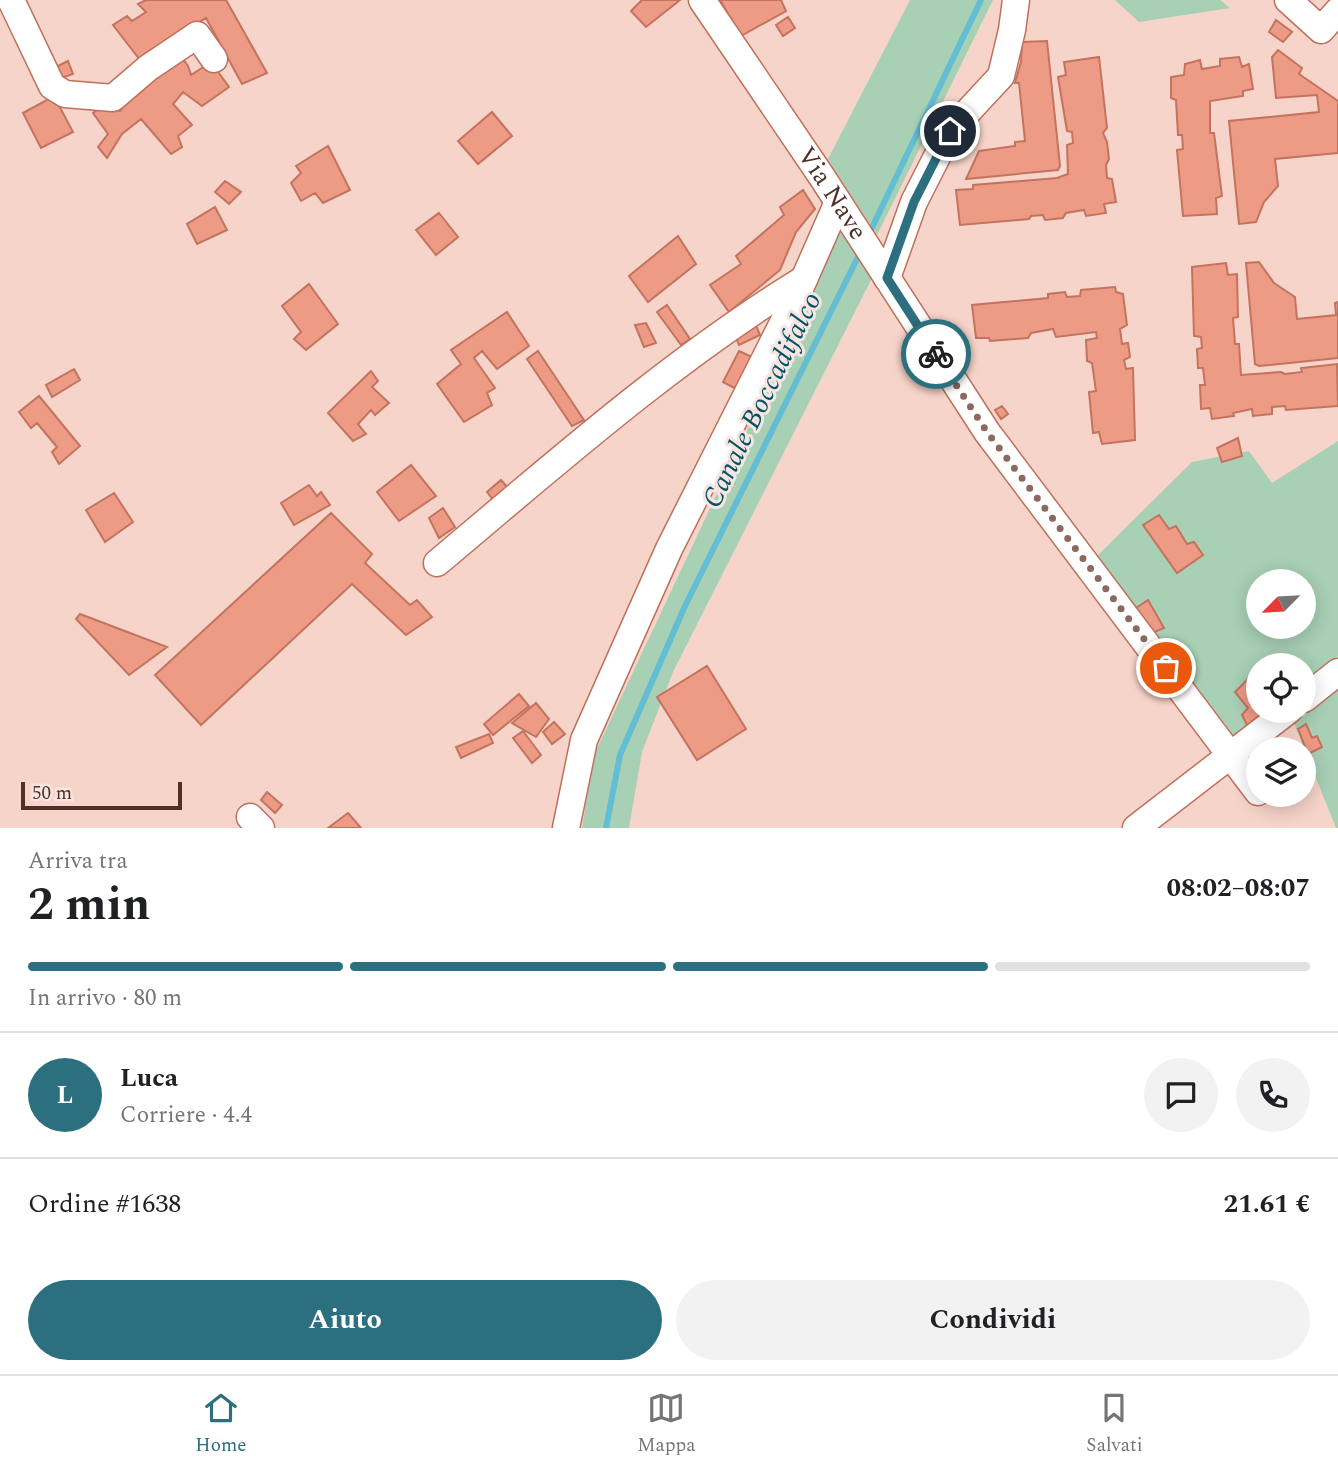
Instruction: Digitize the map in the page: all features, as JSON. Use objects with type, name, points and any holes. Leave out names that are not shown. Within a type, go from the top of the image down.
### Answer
[{"type":"street","points":[[11,0],[52,86],[65,94],[113,98],[148,68],[197,35],[214,59]]},
{"type":"street","name":"Via Nave","points":[[702,0],[838,202],[987,432],[1246,776]]},
{"type":"street","points":[[884,273],[914,202],[950,131],[1001,76],[1017,0]]},
{"type":"street","points":[[1288,0],[1321,30],[1338,11]]},
{"type":"street","points":[[566,828],[584,740],[669,549],[804,279],[838,202]]},
{"type":"street","points":[[437,563],[572,450],[722,333],[804,279]]},
{"type":"street","points":[[1316,689],[1338,672]]},
{"type":"street","points":[[1136,828],[1273,723]]},
{"type":"green space","points":[[910,0],[993,0],[877,235],[828,159]]},
{"type":"green space","points":[[1115,0],[1220,0],[1230,8],[1139,22]]},
{"type":"green space","points":[[841,230],[872,278],[673,672],[642,752],[629,828],[582,828],[594,755]]},
{"type":"green space","points":[[1338,441],[1338,656],[1316,673],[1316,653],[1246,653],[1246,723],[1253,723],[1235,737],[1097,556],[1192,462],[1249,451],[1272,483]]},
{"type":"green space","points":[[1338,688],[1338,828],[1316,778],[1316,737],[1300,737],[1294,723],[1316,723],[1316,706]]},
{"type":"building","points":[[146,0],[226,0],[267,73],[242,84],[206,18],[140,60],[113,25],[127,16],[132,21],[146,12],[138,4]]},
{"type":"building","points":[[642,0],[680,0],[646,27],[631,11]]},
{"type":"building","points":[[720,0],[781,0],[786,11],[741,36]]},
{"type":"building","points":[[788,17],[795,28],[783,36],[776,25]]},
{"type":"building","points":[[1276,20],[1292,32],[1283,42],[1269,32]]},
{"type":"building","points":[[1047,41],[1060,166],[1058,170],[966,179],[979,151],[1015,146],[1015,142],[1025,141],[1019,83],[1015,83],[1021,62],[1022,42]]},
{"type":"building","points":[[1278,50],[1302,68],[1299,74],[1338,101],[1338,153],[1275,159],[1278,186],[1264,202],[1256,222],[1239,224],[1229,121],[1319,112],[1317,95],[1276,98],[1272,57]]},
{"type":"building","points":[[178,52],[191,75],[211,62],[229,87],[202,106],[183,92],[173,104],[192,125],[178,136],[182,147],[171,154],[141,119],[122,134],[107,158],[98,147],[108,134],[93,113],[106,103],[120,111],[139,88]]},
{"type":"building","points":[[1099,57],[1107,128],[1103,133],[1109,159],[1106,165],[1107,178],[1112,179],[1116,202],[1104,204],[1106,213],[1086,216],[1084,210],[1066,213],[1063,218],[1045,220],[1043,215],[1031,216],[1029,219],[960,225],[956,190],[973,189],[973,185],[1057,178],[1068,174],[1067,145],[1073,143],[1072,132],[1067,131],[1058,77],[1066,75],[1064,62]]},
{"type":"building","points":[[1239,57],[1242,67],[1249,64],[1253,89],[1243,91],[1243,96],[1210,101],[1210,133],[1214,133],[1222,196],[1216,198],[1217,214],[1183,216],[1177,150],[1183,149],[1182,135],[1178,135],[1176,100],[1171,98],[1171,77],[1184,75],[1185,64],[1200,60],[1202,69],[1220,66],[1220,59]]},
{"type":"building","points":[[68,61],[73,74],[61,78],[56,67]]},
{"type":"building","points":[[54,96],[73,132],[41,148],[23,113]]},
{"type":"building","points":[[492,112],[512,136],[478,164],[458,141]]},
{"type":"building","points":[[328,146],[350,190],[323,203],[315,193],[301,201],[291,183],[301,173],[296,166]]},
{"type":"building","points":[[225,181],[241,192],[229,204],[215,192]]},
{"type":"building","points":[[803,190],[815,209],[796,232],[780,270],[729,312],[710,285],[741,264],[736,256],[784,215],[780,207]]},
{"type":"building","points":[[215,207],[227,230],[197,244],[187,224]]},
{"type":"building","points":[[439,213],[458,237],[436,255],[416,230]]},
{"type":"building","points":[[678,236],[696,264],[648,302],[629,276]]},
{"type":"building","points":[[1259,262],[1274,283],[1295,297],[1297,319],[1336,315],[1335,303],[1338,302],[1338,358],[1259,366],[1255,364],[1246,263]]},
{"type":"building","points":[[1226,263],[1228,275],[1237,274],[1238,317],[1233,318],[1235,344],[1239,344],[1241,375],[1285,374],[1302,372],[1301,368],[1337,364],[1338,406],[1286,410],[1285,406],[1272,407],[1272,414],[1253,416],[1252,409],[1233,413],[1234,416],[1212,419],[1210,408],[1201,409],[1200,385],[1205,385],[1203,368],[1198,368],[1197,349],[1202,348],[1201,337],[1194,336],[1192,267]]},
{"type":"building","points":[[309,284],[338,324],[306,350],[294,339],[301,332],[282,306]]},
{"type":"building","points":[[1115,287],[1116,292],[1123,294],[1127,325],[1120,329],[1122,344],[1128,343],[1130,357],[1124,360],[1126,369],[1133,368],[1135,440],[1102,444],[1099,432],[1093,433],[1089,392],[1096,391],[1092,363],[1087,361],[1086,340],[1097,338],[1096,332],[1056,337],[1053,329],[1031,333],[1028,338],[990,341],[989,338],[976,338],[972,305],[1048,298],[1048,294],[1065,292],[1067,297],[1080,296],[1081,290]]},
{"type":"building","points":[[667,305],[690,339],[681,345],[657,312]]},
{"type":"building","points":[[507,312],[529,346],[497,369],[482,351],[474,358],[495,388],[487,393],[492,405],[464,422],[437,384],[461,364],[451,350]]},
{"type":"building","points":[[753,318],[760,335],[739,345],[733,331]]},
{"type":"building","points":[[646,323],[656,343],[644,347],[635,325]]},
{"type":"building","points":[[538,351],[584,420],[572,426],[527,359]]},
{"type":"building","points":[[739,351],[756,359],[740,391],[723,382]]},
{"type":"building","points":[[74,369],[80,380],[52,397],[46,385]]},
{"type":"building","points":[[371,371],[378,381],[372,387],[389,403],[375,415],[371,410],[358,424],[366,434],[353,441],[328,413]]},
{"type":"building","points":[[39,396],[80,446],[59,464],[52,452],[57,447],[37,423],[31,428],[19,412]]},
{"type":"building","points":[[1002,406],[1008,414],[1001,419],[995,410]]},
{"type":"building","points":[[1238,438],[1242,456],[1222,462],[1217,448]]},
{"type":"building","points":[[411,465],[436,496],[399,521],[377,492]]},
{"type":"building","points":[[501,480],[509,489],[494,501],[487,492]]},
{"type":"building","points":[[309,485],[317,496],[321,492],[330,505],[294,525],[281,503]]},
{"type":"building","points":[[114,493],[133,522],[105,542],[86,510]]},
{"type":"building","points":[[443,508],[455,527],[439,538],[429,518]]},
{"type":"building","points":[[331,513],[372,554],[365,563],[410,605],[417,600],[432,617],[406,635],[352,584],[201,725],[155,675]]},
{"type":"building","points":[[1159,515],[1169,529],[1176,526],[1187,544],[1194,542],[1203,555],[1177,573],[1143,525]]},
{"type":"building","points":[[1148,600],[1164,628],[1152,633],[1136,608]]},
{"type":"building","points":[[80,614],[167,647],[129,675],[76,619]]},
{"type":"building","points":[[707,666],[746,729],[697,760],[657,697]]},
{"type":"building","points":[[1246,681],[1246,706],[1235,692]]},
{"type":"building","points":[[519,694],[529,706],[493,735],[484,724]]},
{"type":"building","points":[[536,703],[549,719],[536,737],[512,723]]},
{"type":"building","points":[[554,722],[565,734],[552,744],[543,732]]},
{"type":"building","points":[[1306,724],[1312,737],[1301,737],[1298,729]]},
{"type":"building","points":[[523,731],[541,755],[532,763],[513,738]]},
{"type":"building","points":[[489,734],[493,743],[461,758],[456,747]]},
{"type":"building","points":[[1317,736],[1322,747],[1316,750],[1314,737]]},
{"type":"building","points":[[267,792],[282,805],[275,813],[261,800]]},
{"type":"building","points":[[348,813],[361,828],[328,828]]},
{"type":"waterway","name":"Canale Boccadifalco","points":[[868,236],[981,0]]},
{"type":"waterway","name":"Canale Boccadifalco","points":[[606,828],[620,755],[685,606],[860,253]]},
{"type":"way so far","points":[[936,354],[987,432],[1166,668]]},
{"type":"route","points":[[936,354],[887,278],[914,202],[950,131]]}]
